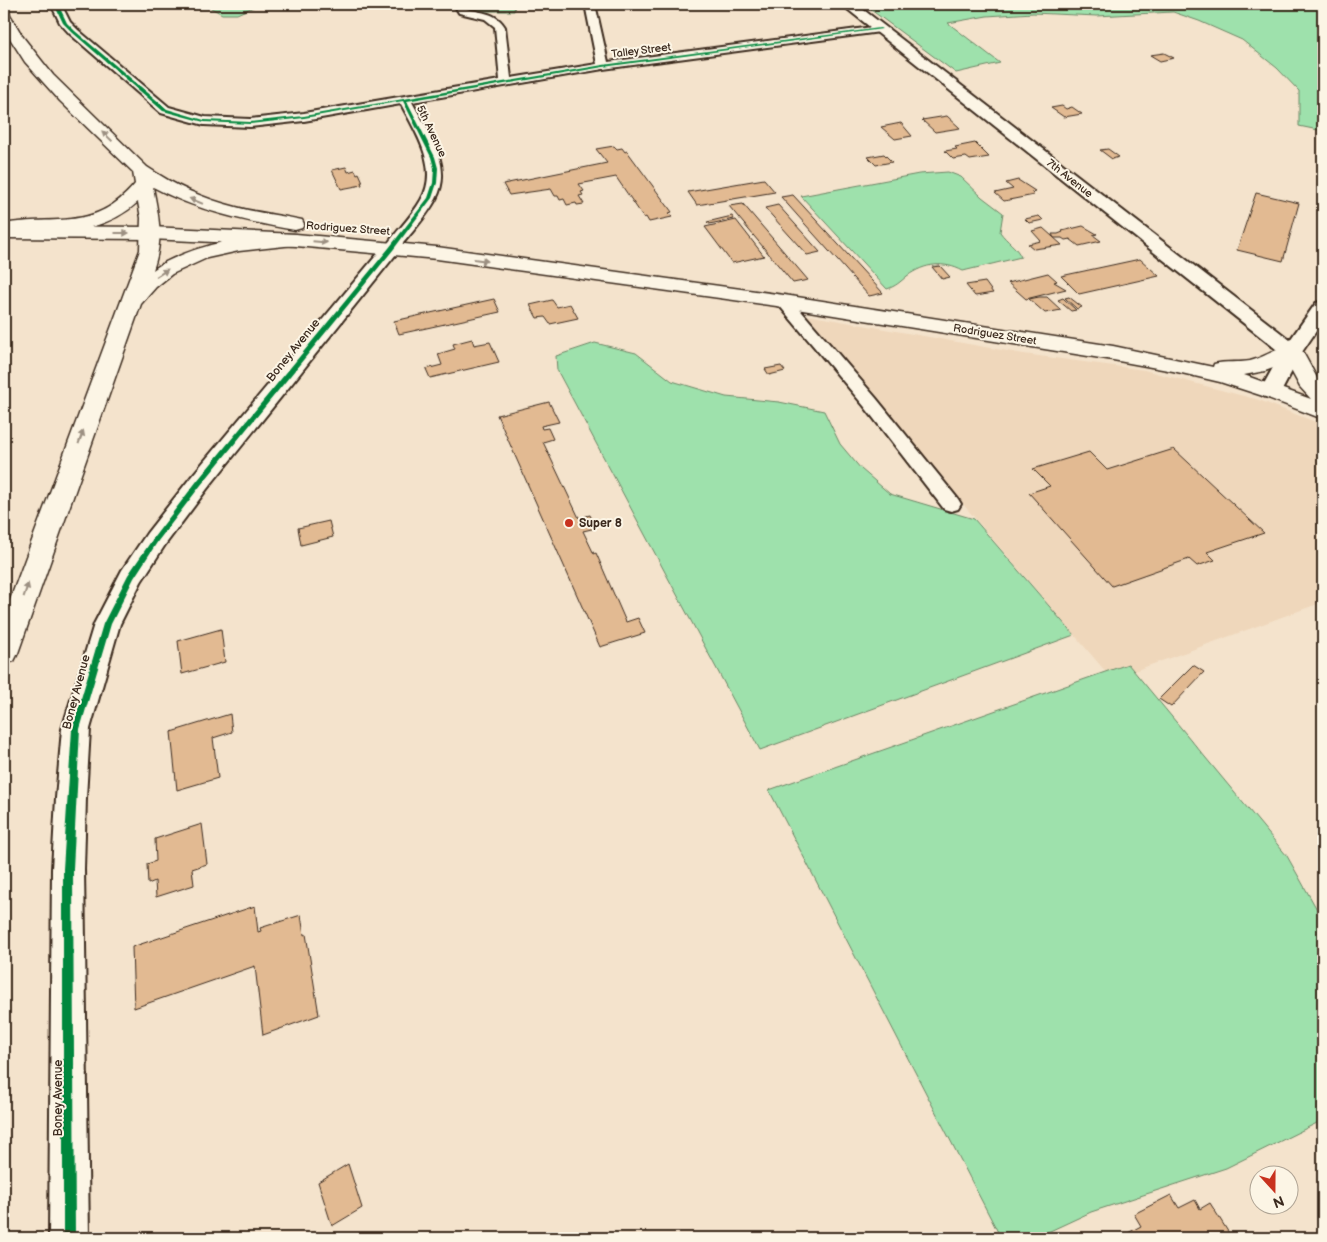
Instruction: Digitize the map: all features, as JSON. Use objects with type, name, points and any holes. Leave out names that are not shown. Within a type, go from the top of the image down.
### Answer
[{"type":"main road","points":[[4,16],[24,50],[142,178],[205,205],[295,232]]},
{"type":"main road","points":[[4,231],[21,226],[83,224],[107,216],[126,204],[142,178]]},
{"type":"main road","points":[[4,653],[150,250],[150,225],[142,178]]},
{"type":"main road","name":"Rodriguez Street","points":[[4,216],[107,216],[150,225]]},
{"type":"main road","name":"Rodriguez Street","points":[[4,231],[150,225],[295,232],[397,240],[437,253],[784,301],[1053,343],[1173,364],[1226,377],[1271,391],[1323,412]]},
{"type":"main road","points":[[128,307],[151,281],[182,262],[227,246],[260,241],[295,232]]},
{"type":"main road","points":[[1173,364],[1238,370],[1256,368],[1292,352],[1308,382],[1323,398]]},
{"type":"street","points":[[56,4],[65,23],[74,32],[149,98],[165,110],[182,116],[211,121],[258,123],[304,117],[404,99]]},
{"type":"street","points":[[462,4],[461,8],[464,11],[486,16],[498,23],[506,82]]},
{"type":"street","points":[[590,4],[603,66]]},
{"type":"street","name":"7th Avenue","points":[[848,4],[1292,352]]},
{"type":"street","name":"Talley Street","points":[[404,99],[603,66],[880,29]]},
{"type":"street","name":"5th Avenue","points":[[397,240],[430,198],[435,183],[436,168],[433,157],[404,99]]},
{"type":"street","name":"Boney Avenue","points":[[70,1238],[68,869],[71,798],[76,729],[107,624],[131,577],[156,539],[199,483],[397,240]]},
{"type":"street","points":[[784,301],[870,402],[951,504]]},
{"type":"street","points":[[1271,391],[1292,352],[1323,307]]},
{"type":"shaded area","points":[[801,314],[1024,354],[1144,370],[1259,400],[1323,425],[1323,602],[1134,671],[1127,664],[1106,672]]},
{"type":"green space","points":[[204,4],[260,4],[237,14],[222,14]]},
{"type":"green space","points":[[472,4],[515,4],[514,11],[472,11]]},
{"type":"green space","points":[[863,4],[1323,4],[1323,131],[1299,126],[1299,91],[1277,68],[1242,40],[1173,12],[1097,16],[1033,13],[987,16],[948,23],[1000,63],[956,73]]},
{"type":"green space","points":[[948,172],[961,177],[982,197],[1003,213],[1000,232],[1021,257],[963,271],[942,265],[928,266],[921,268],[887,289],[801,196],[919,174]]},
{"type":"green space","points":[[595,343],[636,353],[672,381],[726,397],[779,402],[824,411],[840,444],[861,469],[890,494],[974,519],[1074,635],[760,750],[557,370],[556,356]]},
{"type":"green space","points":[[1128,664],[1287,856],[1323,920],[1323,1120],[1226,1168],[1091,1212],[1035,1238],[1001,1238],[769,790]]},
{"type":"building","points":[[1164,53],[1174,58],[1160,61],[1150,55]]},
{"type":"building","points":[[1062,106],[1066,109],[1072,107],[1082,114],[1064,117],[1051,108]]},
{"type":"building","points":[[947,116],[960,128],[935,132],[922,120]]},
{"type":"building","points":[[901,123],[912,136],[895,139],[881,127]]},
{"type":"building","points":[[975,143],[989,157],[970,160],[966,157],[953,159],[945,151],[957,149],[955,147]]},
{"type":"building","points":[[614,146],[617,149],[622,148],[625,152],[627,151],[672,212],[669,213],[672,217],[649,222],[646,217],[644,218],[616,177],[579,184],[584,191],[581,192],[583,195],[579,196],[584,204],[577,205],[576,203],[567,205],[564,199],[560,200],[558,196],[555,196],[551,189],[509,195],[503,184],[607,163],[596,149]]},
{"type":"building","points":[[1108,149],[1119,157],[1112,159],[1100,150]]},
{"type":"building","points":[[884,154],[892,162],[876,165],[868,157]]},
{"type":"building","points":[[346,167],[348,172],[355,170],[357,174],[359,173],[363,182],[361,182],[362,185],[341,189],[332,170]]},
{"type":"building","points":[[764,179],[775,192],[697,205],[688,192]]},
{"type":"building","points":[[1018,180],[1035,191],[1031,192],[1034,195],[1004,201],[995,193],[1013,189],[1006,183]]},
{"type":"building","points":[[1256,193],[1299,203],[1283,261],[1237,250]]},
{"type":"building","points":[[793,195],[883,293],[869,296],[781,197]]},
{"type":"building","points":[[743,204],[808,280],[793,283],[729,206]]},
{"type":"building","points":[[778,205],[820,252],[807,255],[765,208]]},
{"type":"building","points":[[732,216],[734,219],[709,224],[707,222]]},
{"type":"building","points":[[1039,216],[1043,220],[1029,223],[1025,219]]},
{"type":"building","points":[[736,220],[764,256],[732,263],[705,227]]},
{"type":"building","points":[[1083,226],[1097,234],[1093,235],[1101,241],[1079,246],[1070,239],[1054,238],[1052,234],[1058,234],[1062,231]]},
{"type":"building","points":[[1043,228],[1062,245],[1034,249],[1028,244],[1041,241],[1032,231]]},
{"type":"building","points":[[1140,259],[1159,276],[1079,294],[1061,276]]},
{"type":"building","points":[[940,266],[950,277],[942,279],[932,267]]},
{"type":"building","points":[[1048,273],[1057,281],[1054,282],[1066,289],[1026,299],[1008,283]]},
{"type":"building","points":[[985,282],[993,293],[975,296],[966,285]]},
{"type":"building","points":[[1047,297],[1061,310],[1045,313],[1029,299]]},
{"type":"building","points":[[1069,297],[1082,307],[1077,309],[1065,298]]},
{"type":"building","points":[[1063,298],[1076,310],[1071,311],[1058,300]]},
{"type":"building","points":[[494,299],[500,312],[399,334],[394,321]]},
{"type":"building","points":[[552,300],[557,307],[570,304],[578,318],[550,324],[545,317],[537,318],[530,305]]},
{"type":"building","points":[[472,339],[474,345],[490,342],[499,362],[430,378],[426,369],[442,365],[438,354],[455,349],[453,344]]},
{"type":"building","points":[[781,366],[785,371],[769,375],[765,369]]},
{"type":"building","name":"Super 8","points":[[549,402],[559,422],[541,426],[542,429],[548,428],[553,439],[543,442],[579,518],[590,515],[596,528],[583,531],[594,554],[596,553],[626,622],[638,618],[645,633],[600,647],[497,415]]},
{"type":"building","points":[[1174,449],[1264,533],[1207,552],[1215,560],[1197,566],[1189,559],[1112,586],[1029,493],[1050,486],[1033,469],[1089,452],[1107,470]]},
{"type":"building","points":[[329,521],[333,537],[301,545],[298,528]]},
{"type":"building","points":[[221,629],[225,662],[182,674],[178,641]]},
{"type":"building","points":[[1193,665],[1204,672],[1171,707],[1159,699]]},
{"type":"building","points":[[230,714],[232,732],[213,738],[218,778],[177,790],[171,732]]},
{"type":"building","points":[[202,824],[207,864],[192,869],[194,885],[156,897],[155,881],[148,884],[147,864],[156,861],[155,839]]},
{"type":"building","points":[[255,906],[258,932],[261,931],[260,928],[301,915],[304,935],[306,934],[319,1015],[263,1035],[255,966],[134,1008],[132,947]]},
{"type":"building","points":[[348,1164],[362,1208],[332,1226],[318,1182]]},
{"type":"building","points":[[1171,1195],[1179,1208],[1195,1200],[1200,1209],[1210,1203],[1232,1238],[1128,1238],[1126,1234],[1141,1226],[1134,1214]]},
{"type":"cycle path","points":[[56,4],[65,23],[74,32],[165,110],[204,121],[250,123],[304,117],[603,66],[880,29]]},
{"type":"cycle path","points":[[69,1238],[68,869],[76,729],[107,624],[131,577],[156,539],[199,483],[391,249],[430,198],[435,183],[436,168],[433,157],[404,99]]},
{"type":"place","name":"Super 8","points":[[569,523]]}]
